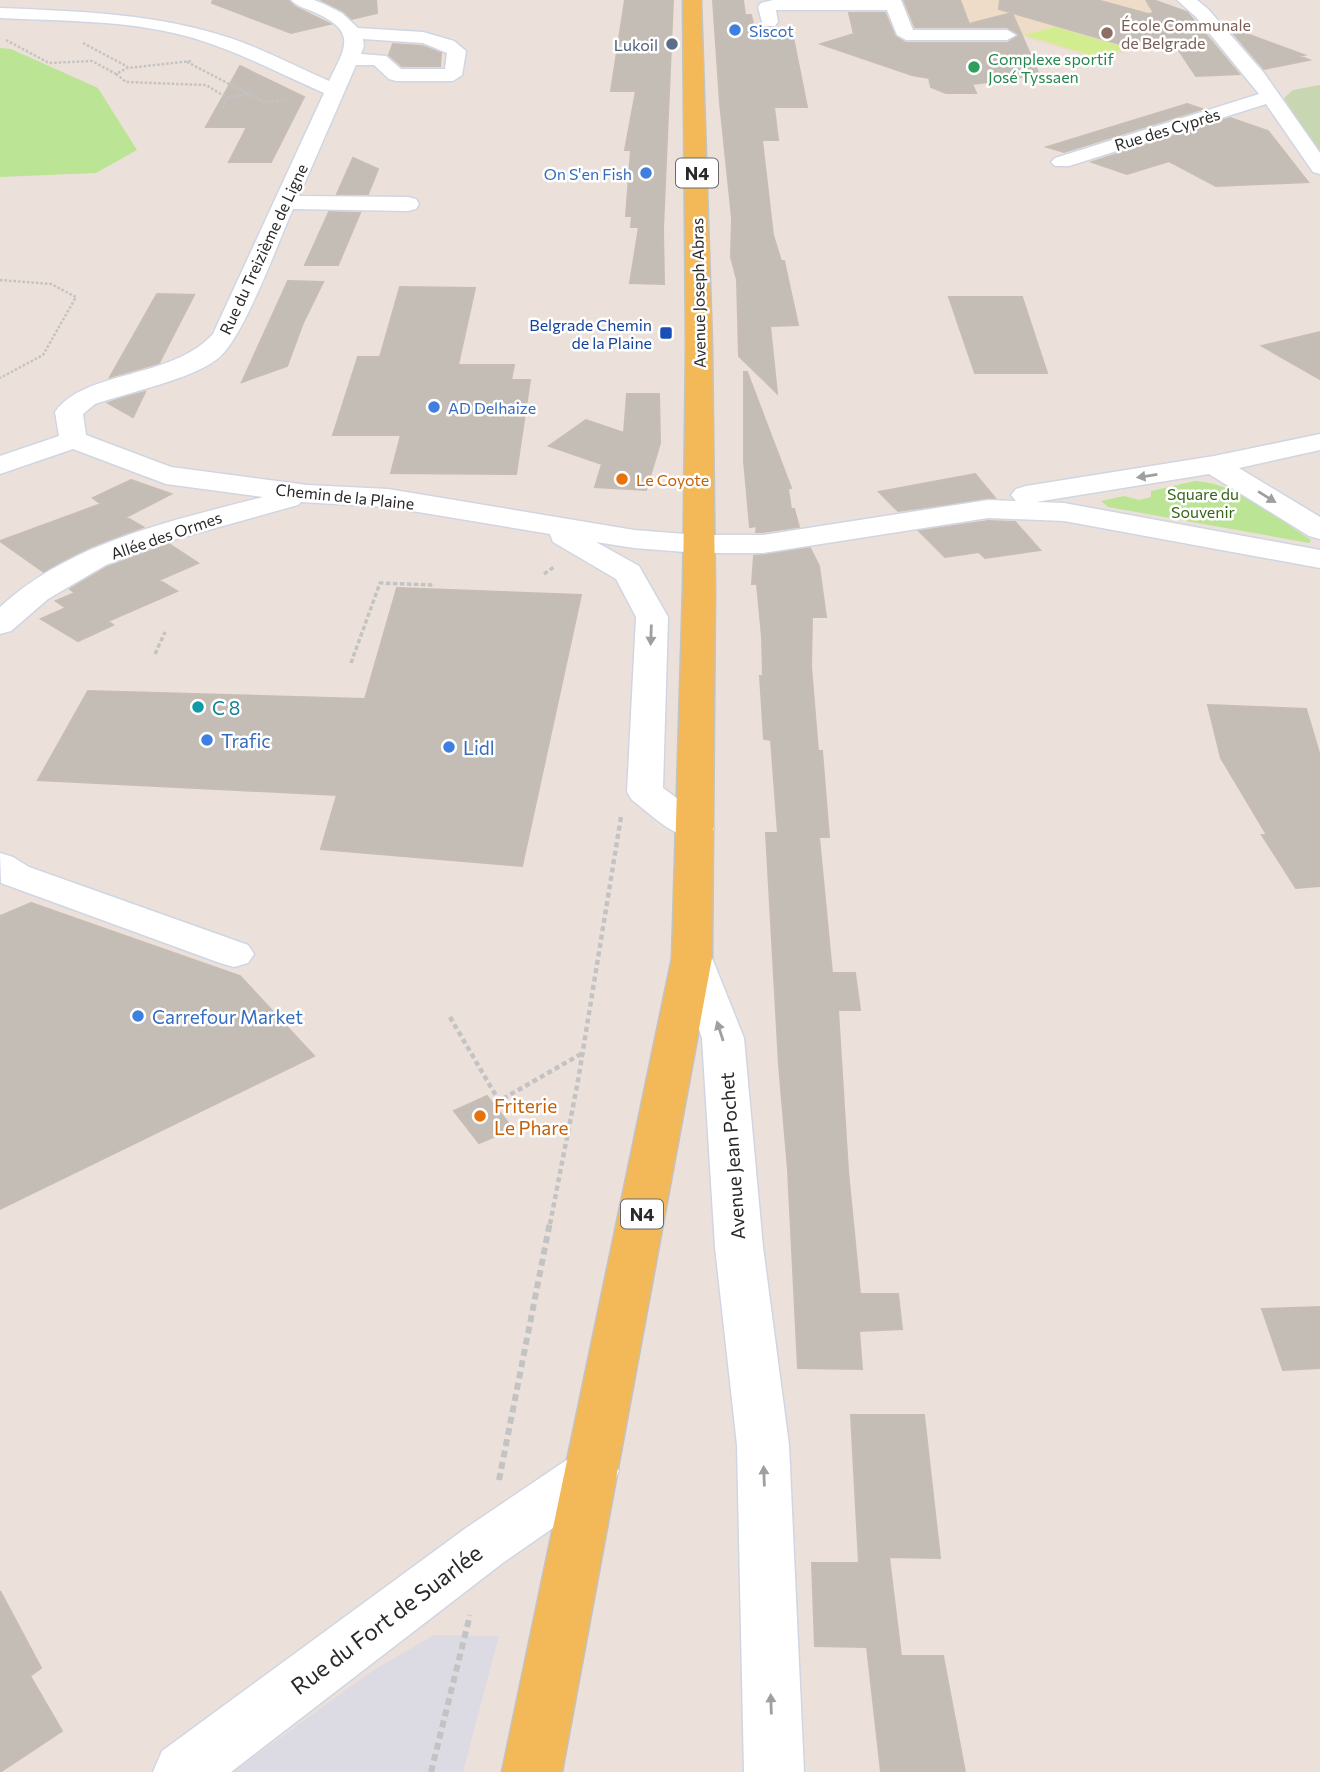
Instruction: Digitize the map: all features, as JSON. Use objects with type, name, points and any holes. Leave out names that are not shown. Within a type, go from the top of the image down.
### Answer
[{"type":"main road","name":"Avenue Joseph Abras","points":[[692,0],[699,346],[698,544]]},
{"type":"main road","name":"Avenue Jean Pochet","points":[[692,958],[698,544]]},
{"type":"main road","name":"N4","points":[[532,1772],[692,958]]},
{"type":"street","points":[[300,0],[344,21],[354,33],[418,37],[450,45],[457,51],[453,75],[396,75],[379,60],[351,59]]},
{"type":"street","points":[[769,22],[767,7],[774,5],[880,6],[888,5],[891,0]]},
{"type":"street","points":[[891,0],[906,35],[1007,35]]},
{"type":"street","points":[[1186,0],[1202,7],[1272,96],[1320,168]]},
{"type":"street","points":[[0,13],[98,18],[214,38],[334,94]]},
{"type":"street","points":[[98,18],[178,59]]},
{"type":"street","name":"Rue du Treizième de Ligne","points":[[73,436],[69,412],[86,398],[190,364],[209,354],[224,337],[351,59],[355,46],[354,33]]},
{"type":"street","name":"Rue des Cyprès","points":[[1062,162],[1272,96]]},
{"type":"street","points":[[285,202],[408,204]]},
{"type":"street","points":[[13,435],[73,436]]},
{"type":"street","points":[[0,466],[73,436]]},
{"type":"street","name":"Chemin de la Plaine","points":[[73,436],[166,475],[307,494],[388,498],[634,539],[698,544]]},
{"type":"street","points":[[988,509],[1003,499],[1214,465],[1320,442]]},
{"type":"street","points":[[1214,465],[1320,530]]},
{"type":"street","name":"Allée des Ormes","points":[[0,624],[36,592],[86,564],[139,541],[307,494]]},
{"type":"street","points":[[698,544],[763,544],[988,509],[1064,512],[1320,559]]},
{"type":"street","points":[[541,522],[628,573],[638,588],[652,617],[645,792],[695,829]]},
{"type":"street","points":[[0,865],[15,875],[234,954]]},
{"type":"street","name":"Avenue Jean Pochet","points":[[692,958],[723,1038],[739,1247],[763,1445],[774,1772]]},
{"type":"street","name":"Rue du Fort de Suarlée","points":[[183,1772],[485,1545],[593,1471]]},
{"type":"path","points":[[0,37],[49,63],[92,61],[126,82],[206,85],[227,98],[248,93]]},
{"type":"path","points":[[76,40],[129,68]]},
{"type":"path","points":[[116,74],[129,68],[178,59],[252,55]]},
{"type":"path","points":[[178,59],[264,102],[334,94]]},
{"type":"path","points":[[222,110],[227,98]]},
{"type":"path","points":[[0,280],[41,282],[69,290],[76,297],[43,355],[0,378]]},
{"type":"path","points":[[351,663],[380,583],[435,585]]},
{"type":"path","points":[[155,654],[165,632]]},
{"type":"path","points":[[431,1772],[456,1676],[522,1372],[582,1054],[622,807]]},
{"type":"path","points":[[450,1017],[499,1101],[582,1054]]},
{"type":"shaded area","name":"École Communale de Belgrade","points":[[902,0],[1139,0],[1185,13],[1205,29],[1154,47],[1098,59],[1023,37],[1019,27],[912,26]]},
{"type":"shaded area","points":[[434,1635],[499,1636],[463,1772],[233,1772],[372,1671]]},
{"type":"green space","points":[[1055,27],[1127,48],[1097,57],[1024,35]]},
{"type":"green space","points":[[0,48],[11,49],[98,88],[137,150],[96,173],[0,177]]},
{"type":"green space","points":[[1320,85],[1320,156],[1284,98],[1293,90]]},
{"type":"green space","name":"Square du Souvenir","points":[[1195,481],[1211,483],[1241,495],[1311,540],[1309,543],[1108,507],[1101,501],[1124,496],[1139,500],[1151,497],[1151,491]]},
{"type":"building","points":[[213,0],[288,0],[295,7],[330,24],[291,33],[212,3]]},
{"type":"building","points":[[321,0],[376,0],[377,13],[352,19],[343,11]]},
{"type":"building","points":[[625,0],[673,0],[663,229],[664,284],[630,283],[639,227],[631,227],[632,216],[626,216],[631,150],[625,150],[636,91],[611,91]]},
{"type":"building","points":[[713,0],[743,0],[745,15],[751,15],[753,24],[793,37],[807,107],[774,107],[778,140],[762,140],[773,235],[781,261],[784,261],[798,325],[770,326],[777,393],[739,356],[737,280],[731,257],[732,218]]},
{"type":"building","points":[[904,0],[960,0],[969,24],[1012,13],[1038,72],[1014,79],[972,84],[976,93],[946,93],[931,87],[929,78],[912,75],[821,44],[854,34],[849,13],[885,13],[895,36],[906,43],[1007,43],[1018,36],[1007,27],[915,27]]},
{"type":"building","points":[[1000,0],[1097,0],[1148,14],[1154,13],[1146,0],[1153,0],[1187,12],[1239,74],[1196,76],[1172,40],[1158,44],[1141,40],[1123,45],[999,9]]},
{"type":"building","points":[[1228,27],[1304,55],[1299,56],[1309,60],[1264,69]]},
{"type":"building","points":[[393,44],[422,46],[441,53],[440,66],[402,66],[389,55]]},
{"type":"building","points":[[240,66],[304,97],[271,162],[229,162],[247,127],[206,127]]},
{"type":"building","points":[[1187,104],[1202,109],[1064,152],[1047,147]]},
{"type":"building","points":[[1230,118],[1268,131],[1308,182],[1216,186],[1169,161],[1127,174],[1092,162]]},
{"type":"building","points":[[353,158],[378,169],[368,194],[337,194]]},
{"type":"building","points":[[329,212],[360,213],[338,265],[305,265]]},
{"type":"building","points":[[288,281],[323,282],[303,323],[287,366],[242,382]]},
{"type":"building","name":"AD Delhaize","points":[[400,287],[475,288],[458,365],[514,365],[511,380],[530,380],[516,474],[391,473],[401,435],[333,435],[358,357],[380,357]]},
{"type":"building","points":[[157,294],[194,295],[159,363],[110,377]]},
{"type":"building","points":[[949,297],[1022,297],[1047,373],[975,373]]},
{"type":"building","points":[[1320,332],[1320,379],[1262,346]]},
{"type":"building","points":[[744,372],[747,372],[791,488],[788,489],[791,509],[794,509],[799,527],[756,532],[757,526],[750,527],[744,461]]},
{"type":"building","points":[[145,392],[133,417],[108,403],[125,397]]},
{"type":"building","points":[[627,394],[659,394],[660,443],[646,490],[595,487],[602,464],[549,446],[586,420],[624,433]]},
{"type":"building","points":[[975,474],[995,498],[898,511],[879,492]]},
{"type":"building","points":[[131,480],[171,494],[126,517],[143,527],[90,547],[44,572],[0,541],[101,504],[93,498]]},
{"type":"building","points":[[988,521],[1015,522],[1040,550],[985,558],[979,552],[945,557],[919,531]]},
{"type":"building","points":[[169,544],[198,563],[159,580],[177,591],[108,621],[113,625],[78,641],[41,619],[66,608],[56,601],[75,593],[70,589],[107,567]]},
{"type":"building","points":[[810,548],[819,566],[826,617],[812,617],[811,666],[829,837],[819,837],[832,973],[855,973],[860,1010],[838,1010],[848,1171],[860,1294],[898,1294],[902,1329],[859,1331],[862,1369],[798,1368],[766,833],[778,833],[771,740],[764,739],[760,676],[763,676],[762,637],[757,584],[752,584],[754,556]]},
{"type":"building","name":"Lidl","points":[[397,588],[581,595],[522,866],[321,849],[337,795],[38,780],[88,691],[365,699]]},
{"type":"building","points":[[1208,705],[1306,709],[1320,756],[1320,886],[1296,888],[1262,835],[1267,835],[1221,758]]},
{"type":"building","name":"Carrefour Market","points":[[31,903],[240,976],[314,1056],[0,1209],[0,916]]},
{"type":"building","points":[[487,1096],[513,1129],[479,1143],[454,1111]]},
{"type":"building","points":[[1320,1307],[1320,1368],[1283,1370],[1262,1309]]},
{"type":"building","points":[[851,1415],[924,1415],[940,1558],[889,1557],[901,1656],[943,1656],[965,1772],[881,1772],[867,1647],[815,1646],[812,1563],[859,1563]]},
{"type":"building","points":[[0,1591],[41,1668],[30,1676],[62,1731],[0,1772]]},
{"type":"place","name":"Siscot","points":[[735,30]]},
{"type":"place","name":"École Communale de Belgrade","points":[[1107,33]]},
{"type":"place","name":"Lukoil","points":[[672,44]]},
{"type":"place","name":"Complexe sportif José Tyssaen","points":[[974,67]]},
{"type":"place","name":"On S'en Fish","points":[[646,173]]},
{"type":"place","name":"Belgrade Chemin de la Plaine","points":[[666,333]]},
{"type":"place","name":"AD Delhaize","points":[[434,407]]},
{"type":"place","name":"Le Coyote","points":[[622,479]]},
{"type":"place","name":"C 8","points":[[198,707]]},
{"type":"place","name":"Trafic","points":[[207,740]]},
{"type":"place","name":"Lidl","points":[[449,747]]},
{"type":"place","name":"Carrefour Market","points":[[138,1016]]},
{"type":"place","name":"Friterie Le Phare","points":[[480,1116]]}]
